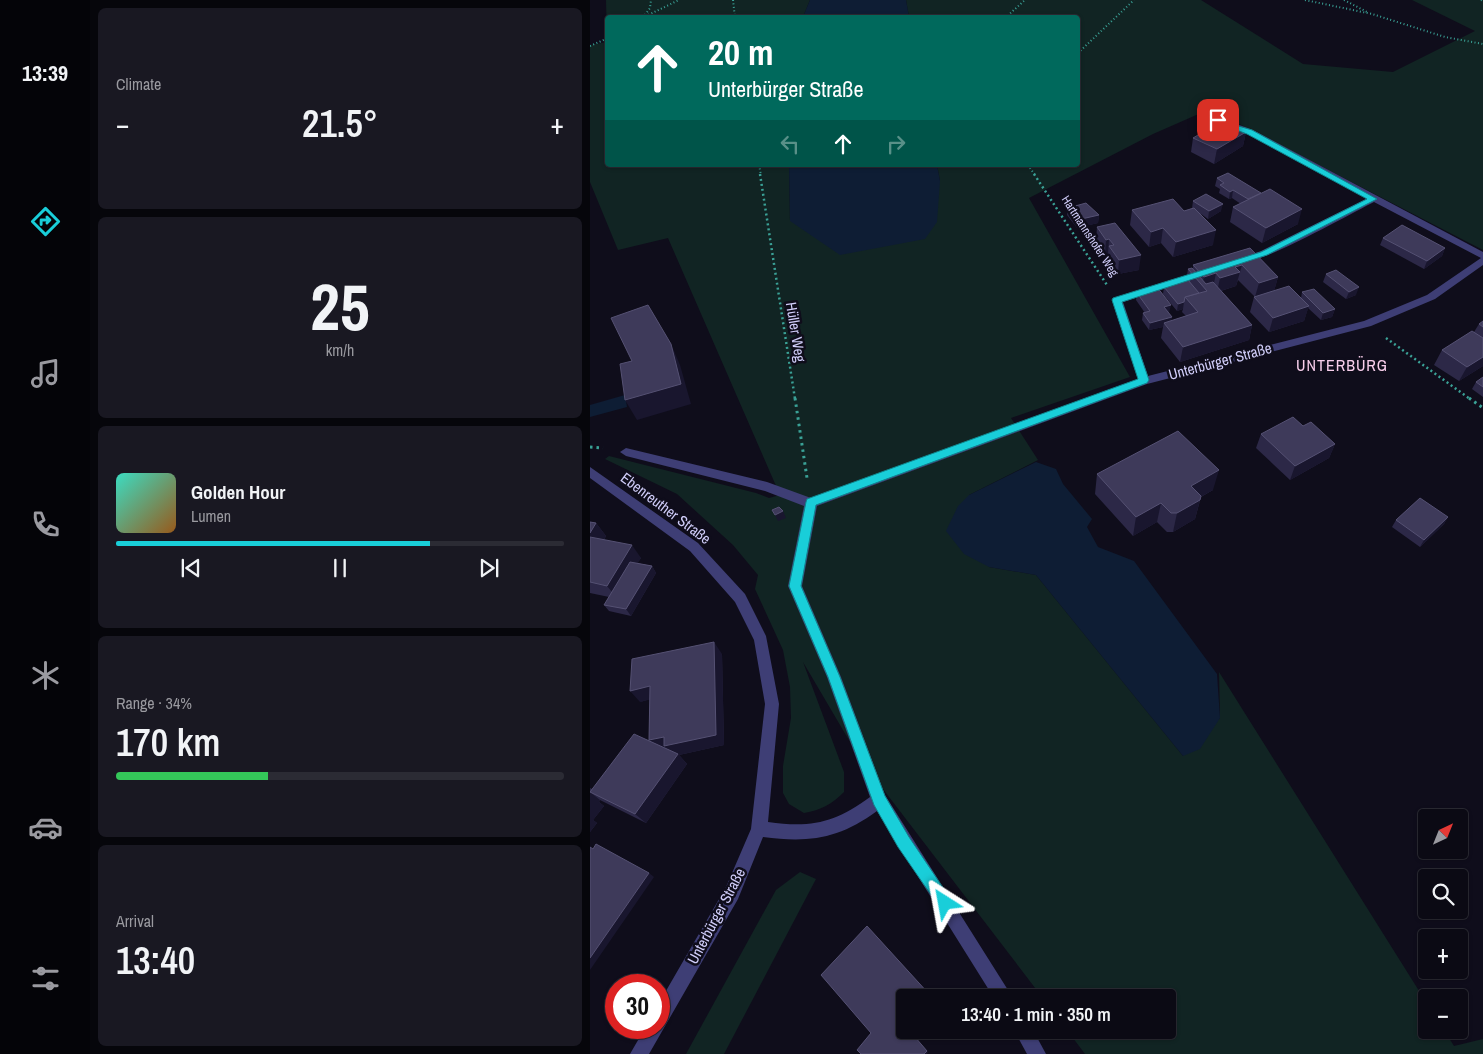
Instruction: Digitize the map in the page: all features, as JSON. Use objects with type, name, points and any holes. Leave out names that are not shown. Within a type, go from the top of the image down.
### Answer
[{"type":"street","points":[[1218,120],[1250,132],[1483,256]]},
{"type":"street","points":[[1227,265],[1264,254],[1373,199]]},
{"type":"street","name":"Unterbürger Straße","points":[[811,502],[1144,380],[1367,324],[1432,296],[1483,261]]},
{"type":"street","points":[[1117,300],[1209,271]]},
{"type":"street","name":"Hartmannshofer Weg","points":[[1117,300],[1144,380]]},
{"type":"street","points":[[626,452],[767,487],[811,502],[795,586],[834,677],[879,800],[998,989]]},
{"type":"street","name":"Ebenreuther Straße","points":[[590,472],[694,547],[740,598],[761,640],[772,704],[759,829]]},
{"type":"street","points":[[759,829],[793,834],[833,829],[857,817],[879,800]]},
{"type":"street","name":"Unterbürger Straße","points":[[670,1001],[732,893],[759,829]]},
{"type":"street","points":[[639,1054],[648,1039]]},
{"type":"street","points":[[1028,1039],[1037,1054]]},
{"type":"path","points":[[645,15],[650,8],[651,0]]},
{"type":"path","points":[[647,15],[679,0]]},
{"type":"path","points":[[733,0],[736,15]]},
{"type":"path","points":[[1008,15],[1025,0]]},
{"type":"path","points":[[1080,51],[1134,0]]},
{"type":"path","points":[[1304,0],[1372,14],[1445,37],[1483,44]]},
{"type":"path","points":[[1344,0],[1372,14]]},
{"type":"path","points":[[590,46],[605,39]]},
{"type":"path","name":"Hüller Weg","points":[[758,167],[811,502]]},
{"type":"path","name":"Hartmannshofer Weg","points":[[1029,167],[1117,300]]},
{"type":"path","points":[[1367,324],[1483,408]]},
{"type":"green space","points":[[606,0],[810,0],[804,15],[606,15]]},
{"type":"green space","points":[[906,0],[1201,0],[1303,64],[1393,72],[1475,31],[1412,0],[1483,0],[1483,250],[1210,109],[1153,134],[1029,198],[1130,377],[1011,418],[1038,460],[969,495],[989,567],[1036,575],[1183,756],[1220,718],[1219,672],[1418,989],[1418,1039],[1450,1039],[1454,1046],[1483,1039],[1483,1054],[1085,1054],[1074,1039],[1176,1039],[1176,989],[1036,989],[860,759],[803,662],[844,772],[844,792],[826,806],[810,812],[804,813],[789,804],[783,793],[783,766],[791,718],[790,687],[783,650],[755,589],[758,575],[733,545],[677,494],[605,459],[609,456],[756,493],[769,498],[780,495],[668,238],[618,250],[590,182],[590,45],[605,42],[605,167],[789,167],[790,221],[940,181],[937,167],[1080,167],[1080,15],[909,15]]},
{"type":"green space","points":[[800,872],[816,879],[724,1054],[686,1054],[776,890]]},
{"type":"water","points":[[810,0],[906,0],[909,15],[804,15]]},
{"type":"water","points":[[789,167],[937,167],[940,181],[937,222],[925,239],[840,255],[790,221]]},
{"type":"water","points":[[625,395],[627,407],[590,417],[590,405]]},
{"type":"water","points":[[1036,462],[1056,469],[1063,484],[1092,519],[1087,527],[1098,547],[1134,561],[1217,674],[1220,718],[1200,749],[1183,756],[1036,575],[989,567],[964,554],[946,531],[958,506],[969,495]]},
{"type":"building","points":[[1222,121],[1246,132],[1217,149],[1193,138]]},
{"type":"building","points":[[1228,173],[1261,193],[1248,199],[1233,190],[1230,192],[1220,185],[1224,183],[1217,178]]},
{"type":"building","points":[[1270,189],[1302,209],[1266,228],[1233,207]]},
{"type":"building","points":[[1206,194],[1223,204],[1209,211],[1193,201]]},
{"type":"building","points":[[1173,199],[1184,211],[1194,208],[1216,230],[1176,242],[1163,228],[1151,232],[1132,210]]},
{"type":"building","points":[[1086,203],[1099,215],[1077,220],[1068,208]]},
{"type":"building","points":[[1115,223],[1141,255],[1119,260],[1109,246],[1114,245],[1109,239],[1106,240],[1097,227]]},
{"type":"building","points":[[1402,225],[1445,248],[1427,261],[1383,238]]},
{"type":"building","points":[[1250,248],[1278,277],[1259,283],[1242,265],[1235,267],[1240,272],[1220,278],[1216,273],[1204,277],[1193,265]]},
{"type":"building","points":[[1192,268],[1206,284],[1213,282],[1252,325],[1183,347],[1164,323],[1198,312],[1185,297],[1207,291],[1188,269]]},
{"type":"building","points":[[1336,270],[1359,287],[1349,292],[1326,274]]},
{"type":"building","points":[[1188,280],[1199,293],[1185,297],[1184,302],[1178,304],[1164,287]]},
{"type":"building","points":[[1289,286],[1309,306],[1273,318],[1254,297]]},
{"type":"building","points":[[1157,287],[1171,305],[1164,307],[1172,317],[1150,323],[1143,313],[1150,311],[1137,293]]},
{"type":"building","points":[[1314,289],[1335,309],[1323,313],[1302,292]]},
{"type":"building","points":[[648,305],[671,344],[681,384],[625,400],[620,364],[632,361],[611,318]]},
{"type":"building","points":[[1472,331],[1483,338],[1483,357],[1467,367],[1442,350]]},
{"type":"building","points":[[1483,377],[1483,387],[1476,382]]},
{"type":"building","points":[[1293,417],[1303,426],[1311,422],[1335,444],[1295,466],[1261,434]]},
{"type":"building","points":[[1178,431],[1219,470],[1191,486],[1201,496],[1200,500],[1177,513],[1171,513],[1161,503],[1136,517],[1097,474]]},
{"type":"building","points":[[1420,498],[1448,517],[1424,540],[1396,520]]},
{"type":"building","points":[[779,507],[783,511],[775,515],[772,510]]},
{"type":"building","points":[[590,522],[596,523],[590,533]]},
{"type":"building","points":[[590,537],[632,545],[607,586],[590,582]]},
{"type":"building","points":[[630,562],[652,566],[626,609],[604,605]]},
{"type":"building","points":[[714,642],[716,735],[664,746],[664,737],[649,740],[650,686],[630,691],[632,659]]},
{"type":"building","points":[[634,734],[678,754],[635,814],[590,792]]},
{"type":"building","points":[[596,844],[649,873],[590,958],[590,847],[593,849]]},
{"type":"building","points":[[867,926],[924,989],[896,989],[896,1039],[917,1039],[927,1051],[924,1054],[861,1054],[857,1050],[871,1033],[821,975]]},
{"type":"district","name":"UNTERBÜRG","points":[[1342,365]]},
{"type":"route","points":[[945,903],[904,842],[879,800],[834,677],[795,586],[811,502],[1144,380],[1117,300],[1264,254],[1373,199],[1250,132],[1218,120]]}]
